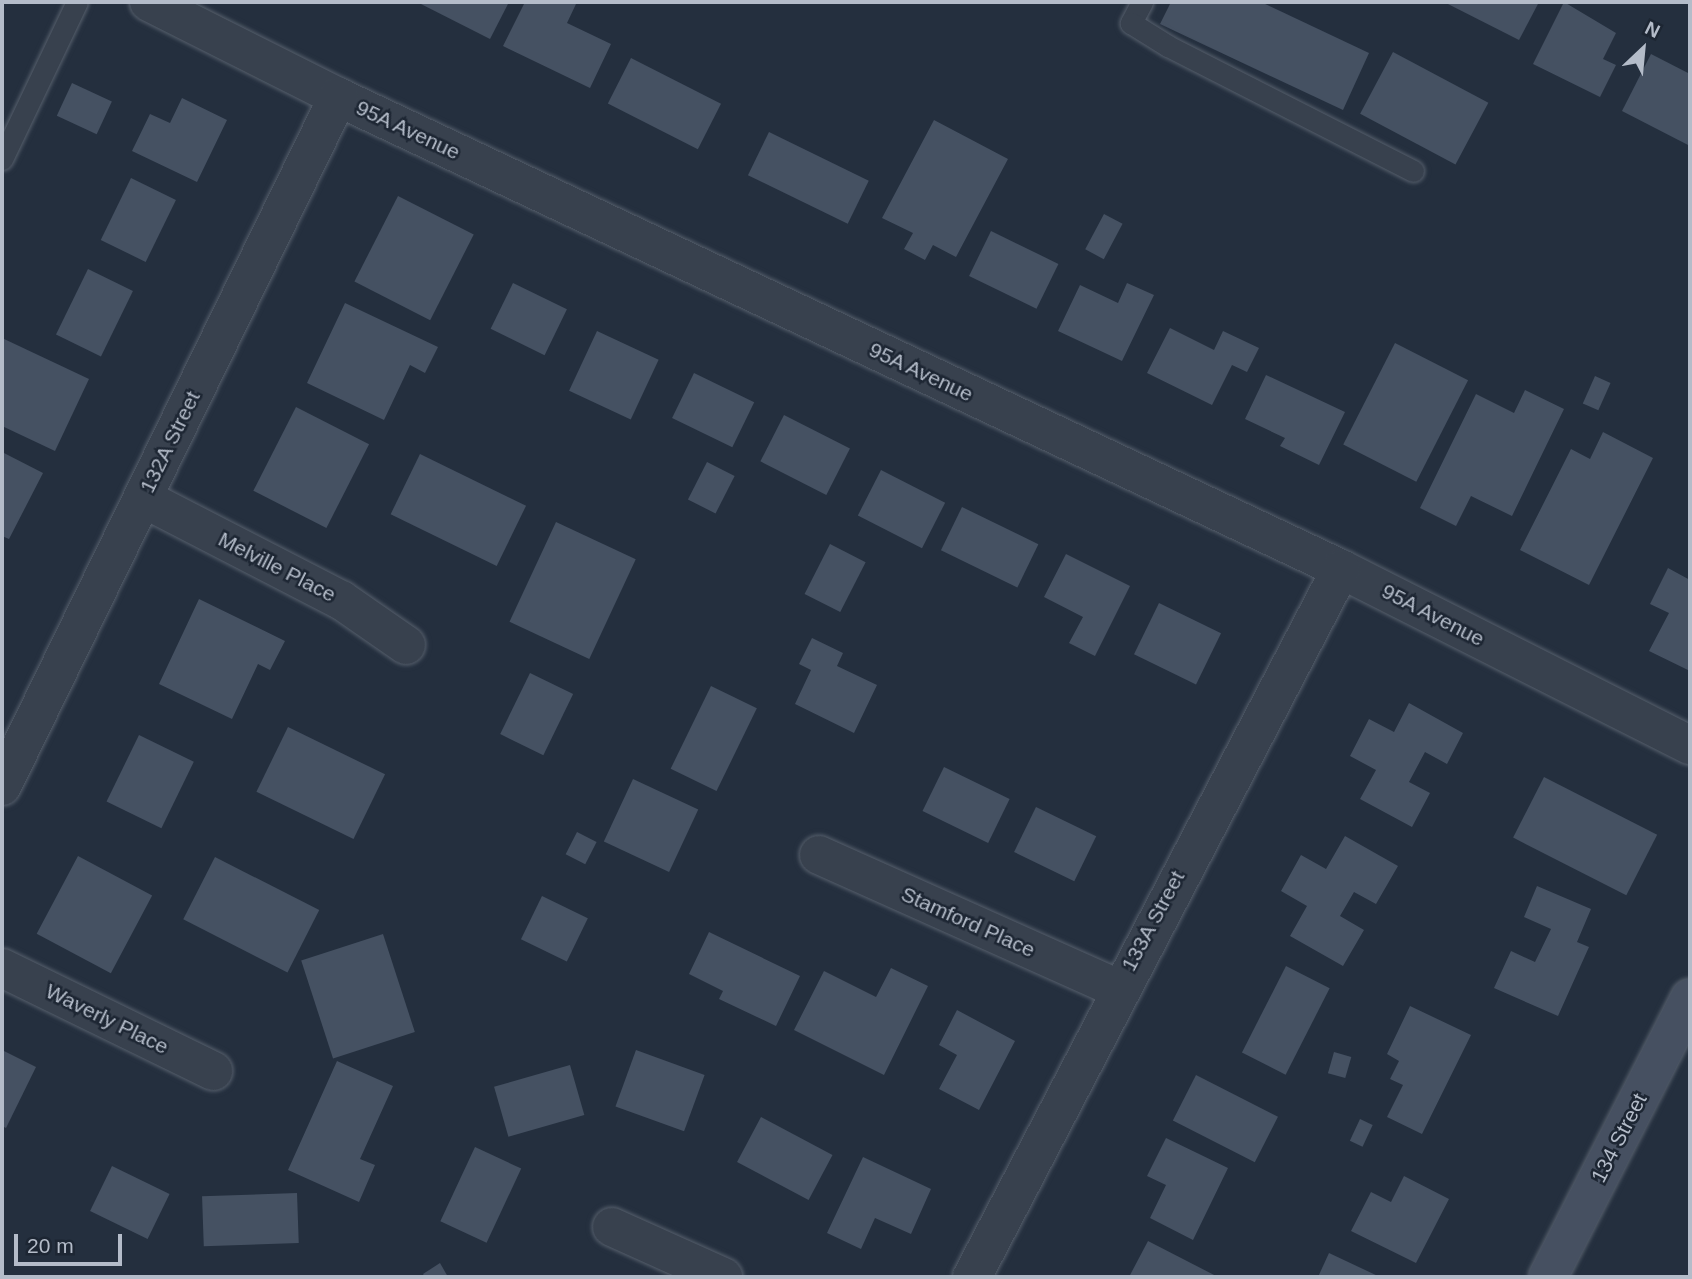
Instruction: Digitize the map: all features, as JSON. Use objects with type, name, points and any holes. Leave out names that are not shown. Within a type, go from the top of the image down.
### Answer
[{"type":"street","name":"95A Avenue","points":[[149,2],[338,97],[1340,569],[1690,746]]},
{"type":"street","name":"132A Street","points":[[2,786],[338,97]]},
{"type":"street","name":"Melville Place","points":[[143,498],[341,600],[406,645]]},
{"type":"street","name":"133A Street","points":[[972,1277],[1118,988],[1340,569]]},
{"type":"street","name":"Stamford Place","points":[[819,855],[1118,988]]},
{"type":"street","name":"Waverly Place","points":[[2,968],[213,1071]]},
{"type":"street","name":"134 Street","points":[[1548,1277],[1686,1017]]},
{"type":"street","points":[[612,1227],[723,1277]]},
{"type":"lane","points":[[2,159],[77,2]]},
{"type":"lane","points":[[1142,2],[1131,23],[1168,46],[1413,171]]},
{"type":"building","points":[[417,2],[509,2],[490,39]]},
{"type":"building","points":[[525,2],[576,4],[567,23],[611,44],[590,88],[503,46]]},
{"type":"building","points":[[1171,2],[1261,2],[1369,53],[1343,110],[1160,24]]},
{"type":"building","points":[[1444,2],[1539,2],[1519,40]]},
{"type":"building","points":[[1564,2],[1616,33],[1603,59],[1616,65],[1600,97],[1533,64]]},
{"type":"building","points":[[1393,52],[1488,103],[1455,165],[1360,114]]},
{"type":"building","points":[[1651,54],[1690,74],[1690,146],[1622,111]]},
{"type":"building","points":[[631,58],[721,104],[698,149],[608,103]]},
{"type":"building","points":[[72,83],[112,102],[97,134],[57,116]]},
{"type":"building","points":[[182,98],[227,120],[197,182],[132,151],[150,114],[170,123]]},
{"type":"building","points":[[934,120],[1008,159],[956,257],[933,245],[925,260],[904,249],[913,233],[882,218]]},
{"type":"building","points":[[769,132],[869,181],[848,224],[748,175]]},
{"type":"building","points":[[131,178],[176,200],[146,262],[101,240]]},
{"type":"building","points":[[398,196],[474,235],[430,320],[354,282]]},
{"type":"building","points":[[1104,214],[1123,224],[1104,259],[1085,249]]},
{"type":"building","points":[[991,231],[1058,264],[1036,309],[969,276]]},
{"type":"building","points":[[88,269],[133,291],[101,357],[56,335]]},
{"type":"building","points":[[513,283],[567,309],[545,355],[491,329]]},
{"type":"building","points":[[1127,283],[1154,295],[1122,361],[1058,331],[1080,285],[1118,303]]},
{"type":"building","points":[[345,303],[438,347],[425,373],[410,365],[384,420],[307,383]]},
{"type":"building","points":[[1170,328],[1214,350],[1223,331],[1259,348],[1247,372],[1232,365],[1212,405],[1147,373]]},
{"type":"building","points":[[597,331],[659,360],[631,420],[569,391]]},
{"type":"building","points":[[2,338],[89,379],[55,451],[2,426]]},
{"type":"building","points":[[1395,343],[1468,380],[1416,482],[1343,445]]},
{"type":"building","points":[[694,373],[754,402],[732,447],[672,418]]},
{"type":"building","points":[[1266,375],[1345,412],[1319,465],[1280,446],[1285,438],[1245,419]]},
{"type":"building","points":[[1595,376],[1611,383],[1598,410],[1583,403]]},
{"type":"building","points":[[1525,390],[1564,409],[1512,516],[1471,496],[1456,526],[1420,508],[1476,394],[1514,413]]},
{"type":"building","points":[[296,407],[369,444],[326,528],[253,491]]},
{"type":"building","points":[[784,415],[850,449],[826,495],[760,461]]},
{"type":"building","points":[[1603,432],[1653,458],[1589,585],[1520,550],[1571,449],[1590,459]]},
{"type":"building","points":[[2,452],[43,473],[9,539],[2,536]]},
{"type":"building","points":[[420,454],[526,506],[497,566],[391,514]]},
{"type":"building","points":[[707,462],[735,476],[716,513],[688,499]]},
{"type":"building","points":[[881,470],[945,503],[922,548],[858,515]]},
{"type":"building","points":[[962,507],[1038,544],[1017,587],[941,550]]},
{"type":"building","points":[[556,522],[636,559],[589,659],[510,622]]},
{"type":"building","points":[[830,544],[866,562],[840,612],[805,594]]},
{"type":"building","points":[[1066,554],[1130,586],[1095,656],[1069,643],[1083,617],[1044,597]]},
{"type":"building","points":[[1668,568],[1690,580],[1690,671],[1649,651],[1669,613],[1650,604]]},
{"type":"building","points":[[199,599],[285,641],[270,670],[258,664],[232,719],[159,684]]},
{"type":"building","points":[[1159,603],[1221,633],[1196,684],[1134,654]]},
{"type":"building","points":[[812,638],[843,653],[837,666],[877,685],[854,733],[795,704],[811,670],[799,664]]},
{"type":"building","points":[[530,673],[573,694],[543,755],[500,734]]},
{"type":"building","points":[[711,686],[757,708],[717,791],[671,769]]},
{"type":"building","points":[[1409,703],[1463,733],[1447,764],[1425,752],[1409,782],[1430,793],[1412,827],[1360,799],[1376,770],[1350,756],[1369,719],[1394,732]]},
{"type":"building","points":[[288,727],[385,774],[354,839],[256,792]]},
{"type":"building","points":[[139,735],[194,762],[161,828],[107,802]]},
{"type":"building","points":[[944,767],[1010,799],[988,843],[923,811]]},
{"type":"building","points":[[1544,777],[1657,835],[1626,895],[1513,838]]},
{"type":"building","points":[[633,779],[698,809],[669,872],[604,842]]},
{"type":"building","points":[[1036,807],[1096,836],[1074,881],[1014,852]]},
{"type":"building","points":[[577,832],[597,842],[585,864],[566,854]]},
{"type":"building","points":[[1345,836],[1398,866],[1376,904],[1354,892],[1340,916],[1364,930],[1343,966],[1290,936],[1307,906],[1281,891],[1301,855],[1326,869]]},
{"type":"building","points":[[78,856],[152,895],[111,973],[37,934]]},
{"type":"building","points":[[215,857],[319,910],[287,972],[183,919]]},
{"type":"building","points":[[1537,886],[1591,909],[1577,942],[1589,947],[1558,1016],[1494,988],[1511,951],[1535,962],[1551,929],[1524,917]]},
{"type":"building","points":[[542,896],[588,918],[567,961],[521,939]]},
{"type":"building","points":[[709,932],[800,976],[776,1026],[719,999],[723,991],[689,974]]},
{"type":"building","points":[[383,934],[415,1032],[333,1059],[301,961]]},
{"type":"building","points":[[1286,966],[1330,988],[1286,1075],[1242,1052]]},
{"type":"building","points":[[891,968],[928,986],[884,1075],[794,1030],[824,971],[876,997]]},
{"type":"building","points":[[1410,1006],[1471,1035],[1422,1134],[1387,1117],[1403,1085],[1390,1079],[1399,1061],[1387,1054]]},
{"type":"building","points":[[957,1010],[1015,1041],[979,1110],[939,1089],[957,1055],[939,1045]]},
{"type":"building","points":[[2,1050],[36,1067],[6,1128],[2,1126]]},
{"type":"building","points":[[636,1050],[705,1075],[684,1131],[615,1106]]},
{"type":"building","points":[[1334,1052],[1351,1057],[1345,1078],[1328,1073]]},
{"type":"building","points":[[337,1061],[393,1086],[360,1159],[375,1165],[359,1202],[288,1170]]},
{"type":"building","points":[[570,1065],[584,1115],[508,1137],[494,1087]]},
{"type":"building","points":[[1196,1075],[1278,1117],[1255,1162],[1173,1120]]},
{"type":"building","points":[[761,1117],[833,1155],[809,1200],[737,1162]]},
{"type":"building","points":[[1360,1119],[1373,1125],[1363,1147],[1350,1141]]},
{"type":"building","points":[[1166,1138],[1228,1168],[1193,1240],[1150,1218],[1166,1185],[1147,1176]]},
{"type":"building","points":[[475,1147],[521,1169],[487,1243],[440,1221]]},
{"type":"building","points":[[863,1157],[931,1189],[911,1234],[875,1218],[861,1249],[827,1233]]},
{"type":"building","points":[[112,1166],[170,1194],[148,1239],[90,1211]]},
{"type":"building","points":[[1404,1176],[1449,1199],[1416,1263],[1351,1231],[1371,1192],[1391,1202]]},
{"type":"building","points":[[297,1193],[299,1243],[204,1246],[202,1196]]},
{"type":"building","points":[[1148,1241],[1218,1277],[1129,1277]]},
{"type":"building","points":[[1329,1253],[1380,1277],[1318,1277]]},
{"type":"building","points":[[440,1263],[448,1277],[425,1277],[423,1274]]}]
